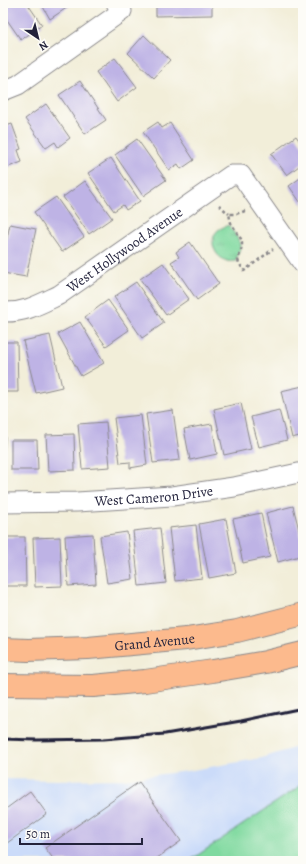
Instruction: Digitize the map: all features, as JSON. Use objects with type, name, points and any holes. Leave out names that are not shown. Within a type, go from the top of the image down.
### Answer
[{"type":"highway","name":"Grand Avenue","points":[[3,649],[28,650],[88,648],[186,639],[237,631],[303,614]]},
{"type":"highway","points":[[3,685],[93,686],[145,681],[258,663],[303,653]]},
{"type":"street","points":[[3,91],[18,85],[119,7]]},
{"type":"street","name":"West Hollywood Avenue","points":[[3,312],[13,312],[34,308],[59,295],[231,175],[241,175],[276,245]]},
{"type":"street","points":[[276,245],[303,264]]},
{"type":"street","name":"West Cameron Drive","points":[[3,503],[77,502],[172,496],[234,487],[303,472]]},
{"type":"path","points":[[218,204],[229,214],[230,223],[241,239],[242,247],[238,260],[244,271],[276,245]]},
{"type":"path","points":[[229,214],[236,214],[246,210],[244,206]]},
{"type":"shaded area","points":[[303,745],[303,861],[3,861],[3,779],[124,779],[187,771],[262,758]]},
{"type":"green space","points":[[229,225],[240,245],[240,250],[236,261],[222,259],[216,252],[213,243],[213,238],[218,230]]},
{"type":"green space","points":[[303,784],[303,861],[189,861]]},
{"type":"building","points":[[3,3],[27,3],[42,25],[21,40],[3,14]]},
{"type":"building","points":[[45,3],[74,3],[50,19],[42,5]]},
{"type":"building","points":[[156,3],[212,3],[212,15],[156,16]]},
{"type":"building","points":[[144,35],[170,60],[154,78],[128,53]]},
{"type":"building","points":[[115,58],[137,87],[117,102],[96,72]]},
{"type":"building","points":[[80,81],[106,120],[85,134],[59,95]]},
{"type":"building","points":[[46,104],[70,138],[58,147],[55,142],[46,148],[25,119]]},
{"type":"building","points":[[158,122],[162,128],[170,123],[194,160],[181,169],[178,164],[169,170],[143,132]]},
{"type":"building","points":[[12,124],[21,149],[18,150],[22,162],[3,169],[3,127]]},
{"type":"building","points":[[296,136],[303,146],[303,163],[287,175],[271,154]]},
{"type":"building","points":[[137,139],[166,180],[143,196],[115,155]]},
{"type":"building","points":[[111,158],[140,201],[126,210],[123,205],[114,211],[88,173]]},
{"type":"building","points":[[303,176],[303,206],[289,186]]},
{"type":"building","points":[[85,181],[112,218],[89,234],[63,197]]},
{"type":"building","points":[[56,197],[84,237],[62,252],[34,212]]},
{"type":"building","points":[[10,224],[36,229],[26,277],[3,273],[3,257]]},
{"type":"building","points":[[190,242],[219,284],[197,300],[171,262],[179,257],[176,252]]},
{"type":"building","points":[[163,263],[189,299],[166,315],[140,279]]},
{"type":"building","points":[[136,282],[164,323],[142,338],[114,297]]},
{"type":"building","points":[[108,300],[129,330],[106,346],[85,317]]},
{"type":"building","points":[[80,322],[104,363],[81,376],[58,334]]},
{"type":"building","points":[[50,335],[62,387],[36,393],[23,341]]},
{"type":"building","points":[[3,342],[17,342],[18,392],[3,392]]},
{"type":"building","points":[[303,386],[303,435],[292,438],[281,391]]},
{"type":"building","points":[[241,403],[251,449],[224,455],[214,409]]},
{"type":"building","points":[[173,410],[180,460],[153,463],[146,414]]},
{"type":"building","points":[[279,410],[287,440],[259,447],[251,417]]},
{"type":"building","points":[[141,415],[147,465],[130,468],[130,462],[120,463],[114,418]]},
{"type":"building","points":[[3,420],[6,421],[4,459],[3,459]]},
{"type":"building","points":[[106,422],[110,467],[82,469],[78,424]]},
{"type":"building","points":[[212,424],[217,454],[190,460],[184,429]]},
{"type":"building","points":[[74,434],[75,470],[48,471],[46,435]]},
{"type":"building","points":[[11,440],[37,440],[38,470],[11,470]]},
{"type":"building","points":[[293,506],[303,546],[303,555],[278,562],[266,513]]},
{"type":"building","points":[[261,513],[270,557],[243,563],[233,519]]},
{"type":"building","points":[[226,519],[236,573],[209,578],[199,524]]},
{"type":"building","points":[[196,525],[202,578],[175,581],[169,528]]},
{"type":"building","points":[[160,528],[166,583],[139,586],[133,531]]},
{"type":"building","points":[[127,532],[133,579],[107,583],[100,536]]},
{"type":"building","points":[[93,534],[96,584],[68,586],[65,536]]},
{"type":"building","points":[[3,537],[25,537],[26,586],[3,586]]},
{"type":"building","points":[[60,537],[62,586],[35,587],[33,538]]},
{"type":"building","points":[[139,782],[181,841],[153,861],[55,861],[45,848]]},
{"type":"building","points":[[30,791],[47,814],[3,846],[3,811]]},
{"type":"railway","points":[[3,739],[104,739],[165,734],[241,721],[303,708]]}]
